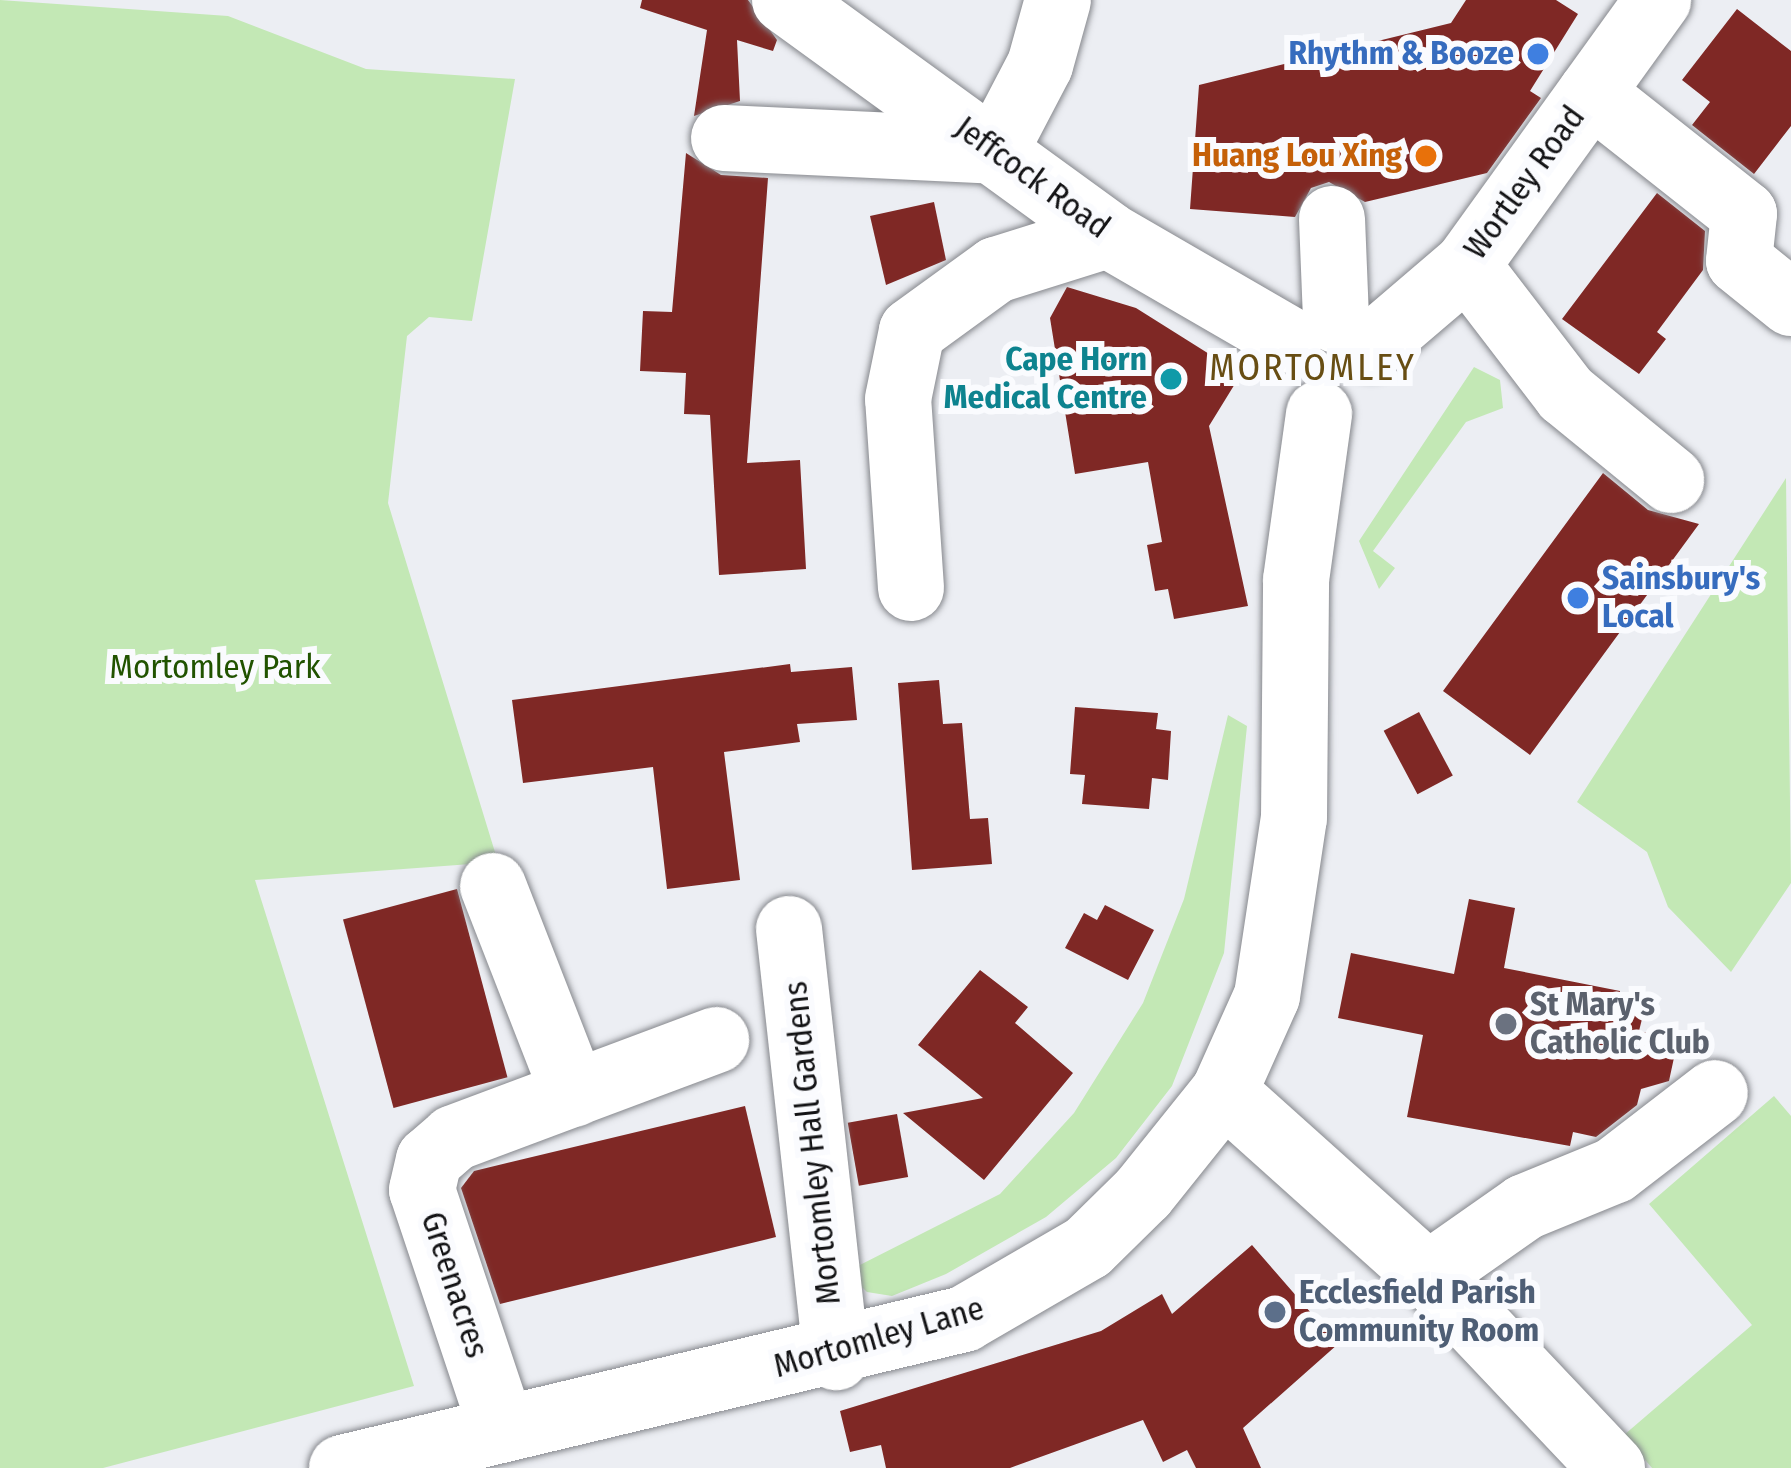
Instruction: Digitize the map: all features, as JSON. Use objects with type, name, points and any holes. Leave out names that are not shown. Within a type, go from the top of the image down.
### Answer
[{"type":"street","name":"Jeffcock Road","points":[[785,0],[1108,235],[1332,336]]},
{"type":"street","points":[[724,138],[995,151],[1040,65],[1058,0]]},
{"type":"street","name":"Wortley Road","points":[[1332,336],[1467,265],[1658,0]]},
{"type":"street","points":[[1591,93],[1744,214],[1739,262],[1791,303]]},
{"type":"street","points":[[1332,219],[1332,336]]},
{"type":"street","points":[[911,588],[898,399],[912,331],[996,270],[1108,235]]},
{"type":"street","points":[[1467,265],[1566,394],[1671,480]]},
{"type":"street","name":"Mortomley Lane","points":[[342,1468],[501,1426],[836,1357],[964,1319],[1041,1280],[1143,1193],[1224,1092],[1262,1012],[1284,915],[1296,580],[1319,414],[1348,410],[1370,390],[1332,336]]},
{"type":"street","points":[[493,886],[574,1094]]},
{"type":"street","name":"Mortomley Hall Gardens","points":[[789,929],[836,1357]]},
{"type":"street","name":"Greenacres","points":[[501,1426],[422,1190],[429,1160],[454,1138],[716,1040]]},
{"type":"street","points":[[1224,1092],[1428,1275],[1612,1468]]},
{"type":"street","points":[[1428,1275],[1615,1170],[1714,1094]]},
{"type":"green space","name":"Mortomley Park","points":[[0,0],[228,16],[366,69],[515,79],[472,321],[429,317],[407,336],[388,503],[498,862],[255,880],[414,1386],[103,1468],[0,1468]]},
{"type":"green space","points":[[1474,367],[1500,380],[1503,408],[1466,422],[1373,551],[1395,568],[1379,589],[1359,541]]},
{"type":"green space","points":[[1786,478],[1791,883],[1731,972],[1668,907],[1647,852],[1577,802]]},
{"type":"green space","points":[[1228,715],[1247,726],[1224,953],[1172,1086],[1116,1158],[1046,1217],[946,1274],[892,1296],[867,1292],[846,1272],[1000,1194],[1074,1113],[1143,1003],[1184,899]]},
{"type":"green space","points":[[1774,1096],[1791,1116],[1791,1468],[1652,1468],[1624,1435],[1752,1325],[1649,1204]]},
{"type":"building","points":[[642,0],[748,0],[777,40],[773,51],[737,40],[740,101],[694,116],[707,30],[640,8]]},
{"type":"building","points":[[1466,0],[1556,0],[1578,14],[1530,91],[1541,98],[1487,173],[1365,202],[1329,182],[1311,188],[1295,217],[1190,209],[1199,85],[1451,23]]},
{"type":"building","points":[[1737,9],[1791,51],[1791,126],[1754,174],[1692,125],[1710,102],[1682,80]]},
{"type":"building","points":[[686,153],[721,175],[768,178],[747,463],[800,460],[806,569],[719,575],[710,415],[684,414],[686,373],[640,371],[643,311],[672,312]]},
{"type":"building","points":[[1657,193],[1705,231],[1703,270],[1657,332],[1666,339],[1639,374],[1562,319]]},
{"type":"building","points":[[934,202],[946,260],[886,285],[870,216]]},
{"type":"building","name":"Cape Horn Medical Centre","points":[[1067,287],[1136,308],[1241,374],[1209,426],[1248,606],[1174,619],[1168,589],[1155,591],[1147,545],[1162,542],[1148,462],[1075,474],[1050,318]]},
{"type":"building","name":"Sainsbury's Local","points":[[1603,473],[1648,510],[1699,524],[1530,755],[1443,691]]},
{"type":"building","points":[[790,664],[791,672],[852,667],[857,720],[797,724],[800,742],[724,752],[740,880],[667,889],[653,767],[523,783],[512,700]]},
{"type":"building","points":[[939,680],[943,724],[962,723],[970,819],[988,818],[992,864],[912,870],[898,683]]},
{"type":"building","points":[[1075,707],[1158,713],[1156,729],[1171,731],[1168,780],[1152,778],[1149,809],[1082,804],[1085,775],[1070,774]]},
{"type":"building","points":[[1419,712],[1453,776],[1417,794],[1384,731]]},
{"type":"building","points":[[457,889],[507,1077],[393,1108],[343,920]]},
{"type":"building","name":"St Mary's Catholic Club","points":[[1469,899],[1515,908],[1504,968],[1620,991],[1617,1006],[1644,1011],[1639,1031],[1653,1034],[1650,1048],[1675,1053],[1669,1081],[1641,1089],[1637,1105],[1596,1137],[1573,1132],[1570,1146],[1407,1117],[1423,1035],[1338,1018],[1351,953],[1454,974]]},
{"type":"building","points":[[1105,905],[1154,930],[1128,980],[1065,948],[1084,913],[1097,920]]},
{"type":"building","points":[[980,970],[1028,1007],[1015,1023],[1073,1073],[984,1180],[903,1113],[983,1098],[918,1045]]},
{"type":"building","points":[[745,1106],[776,1237],[500,1304],[461,1188],[474,1171]]},
{"type":"building","points":[[897,1114],[908,1177],[859,1186],[848,1123]]},
{"type":"building","points":[[1252,1245],[1338,1344],[1243,1428],[1261,1468],[1196,1468],[1187,1450],[1163,1462],[1143,1420],[1010,1468],[886,1468],[881,1445],[850,1452],[840,1411],[1101,1331],[1162,1294],[1172,1314]]},
{"type":"place","name":"Rhythm & Booze","points":[[1538,54]]},
{"type":"place","name":"Huang Lou Xing","points":[[1426,156]]},
{"type":"place","name":"Cape Horn Medical Centre","points":[[1171,379]]},
{"type":"place","name":"Sainsbury's Local","points":[[1578,598]]},
{"type":"place","name":"St Mary's Catholic Club","points":[[1506,1024]]},
{"type":"place","name":"Ecclesfield Parish Community Room","points":[[1275,1312]]},
{"type":"district","name":"MORTOMLEY","points":[[1313,369]]}]
